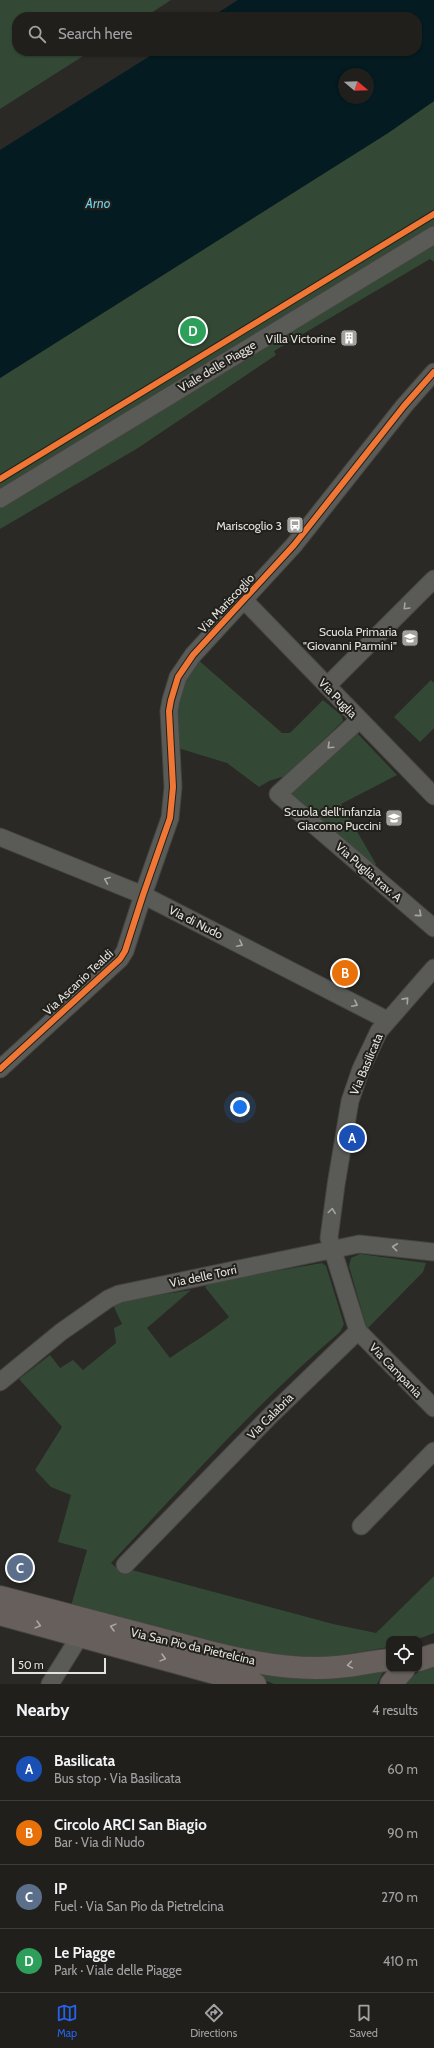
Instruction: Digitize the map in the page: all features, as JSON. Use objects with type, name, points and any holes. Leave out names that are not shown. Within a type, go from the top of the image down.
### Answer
[{"type":"main road","name":"Via San Pio da Pietrelcina","points":[[0,1597],[213,1653],[246,1660],[288,1666],[321,1668],[386,1660]]},
{"type":"main road","name":"Via San Pio da Pietrelcina","points":[[0,1614],[255,1684]]},
{"type":"main road","points":[[391,1684],[401,1672]]},
{"type":"street","name":"Viale delle Piagge","points":[[0,499],[434,235]]},
{"type":"street","name":"Via Mariscoglio","points":[[143,894],[172,810],[173,775],[169,711],[176,682],[193,655],[294,545],[404,406],[434,372]]},
{"type":"street","points":[[327,686],[434,579]]},
{"type":"street","name":"Via Puglia","points":[[244,599],[359,720],[434,796]]},
{"type":"street","name":"Via Puglia trav. A","points":[[359,720],[278,794],[434,928]]},
{"type":"street","name":"Via di Nudo","points":[[0,837],[143,894],[387,1020]]},
{"type":"street","name":"Via Ascanio Tealdi","points":[[0,1069],[120,959],[128,946],[143,894]]},
{"type":"street","name":"Via Basilicata","points":[[332,1249],[329,1234],[331,1216],[351,1097],[374,1040],[387,1020],[434,968]]},
{"type":"street","name":"Via delle Torri","points":[[0,1382],[61,1332],[113,1296],[359,1244],[434,1252]]},
{"type":"street","points":[[332,1249],[358,1331]]},
{"type":"street","name":"Via Campania","points":[[358,1331],[434,1408]]},
{"type":"street","name":"Via Calabria","points":[[125,1565],[269,1417],[358,1331]]},
{"type":"street","points":[[361,1526],[434,1451]]},
{"type":"street","points":[[50,1684],[80,1636]]},
{"type":"green space","points":[[0,0],[171,0],[153,12],[12,12],[12,56],[83,56],[0,109]]},
{"type":"green space","points":[[434,101],[434,262],[430,259],[274,351],[276,355],[138,448],[0,529],[0,378],[388,133]]},
{"type":"green space","points":[[197,659],[282,733],[290,733],[323,700],[342,716],[343,721],[285,776],[269,781],[259,787],[227,763],[178,748],[177,694]]},
{"type":"green space","points":[[431,680],[434,683],[434,728],[420,742],[394,717]]},
{"type":"green space","points":[[355,731],[397,775],[341,804],[376,864],[373,867],[291,796],[290,792]]},
{"type":"green space","points":[[360,1254],[426,1263],[423,1272],[367,1329],[349,1266],[351,1258]]},
{"type":"green space","points":[[322,1263],[326,1266],[344,1324],[340,1332],[251,1415],[111,1563],[122,1573],[132,1570],[333,1624],[376,1633],[434,1576],[434,1633],[422,1638],[422,1636],[386,1636],[386,1648],[329,1657],[305,1658],[259,1653],[71,1606],[87,1550],[58,1542],[71,1495],[51,1487],[35,1470],[62,1427],[19,1379],[50,1355],[60,1368],[73,1360],[83,1370],[116,1343],[114,1328],[122,1324],[113,1305],[122,1301],[191,1290],[147,1328],[170,1358],[229,1317],[205,1287],[212,1282]]},
{"type":"green space","points":[[222,1662],[384,1670],[377,1684],[274,1684]]},
{"type":"green space","points":[[434,1666],[434,1684],[403,1684],[418,1672],[422,1672],[422,1670]]},
{"type":"water","name":"Arno","points":[[238,0],[434,0],[434,101],[388,133],[0,378],[0,150],[150,56],[422,56],[422,12],[219,12]]},
{"type":"cycle path","points":[[0,479],[434,214]]},
{"type":"cycle path","points":[[0,1069],[120,959],[125,951],[170,818],[173,787],[169,711],[178,677],[193,655],[294,545],[404,406],[434,372]]},
{"type":"place","name":"Le Piagge","points":[[193,331]]},
{"type":"place","name":"Villa Victorine","points":[[349,338]]},
{"type":"place","name":"Mariscoglio 3","points":[[295,525]]},
{"type":"place","name":"Scuola Primaria \"Giovanni Parmini\"","points":[[410,638]]},
{"type":"place","name":"Scuola dell'infanzia Giacomo Puccini","points":[[394,818]]},
{"type":"place","name":"Circolo ARCI San Biagio","points":[[345,973]]},
{"type":"place","name":"Basilicata","points":[[352,1138]]},
{"type":"place","name":"IP","points":[[20,1568]]}]
